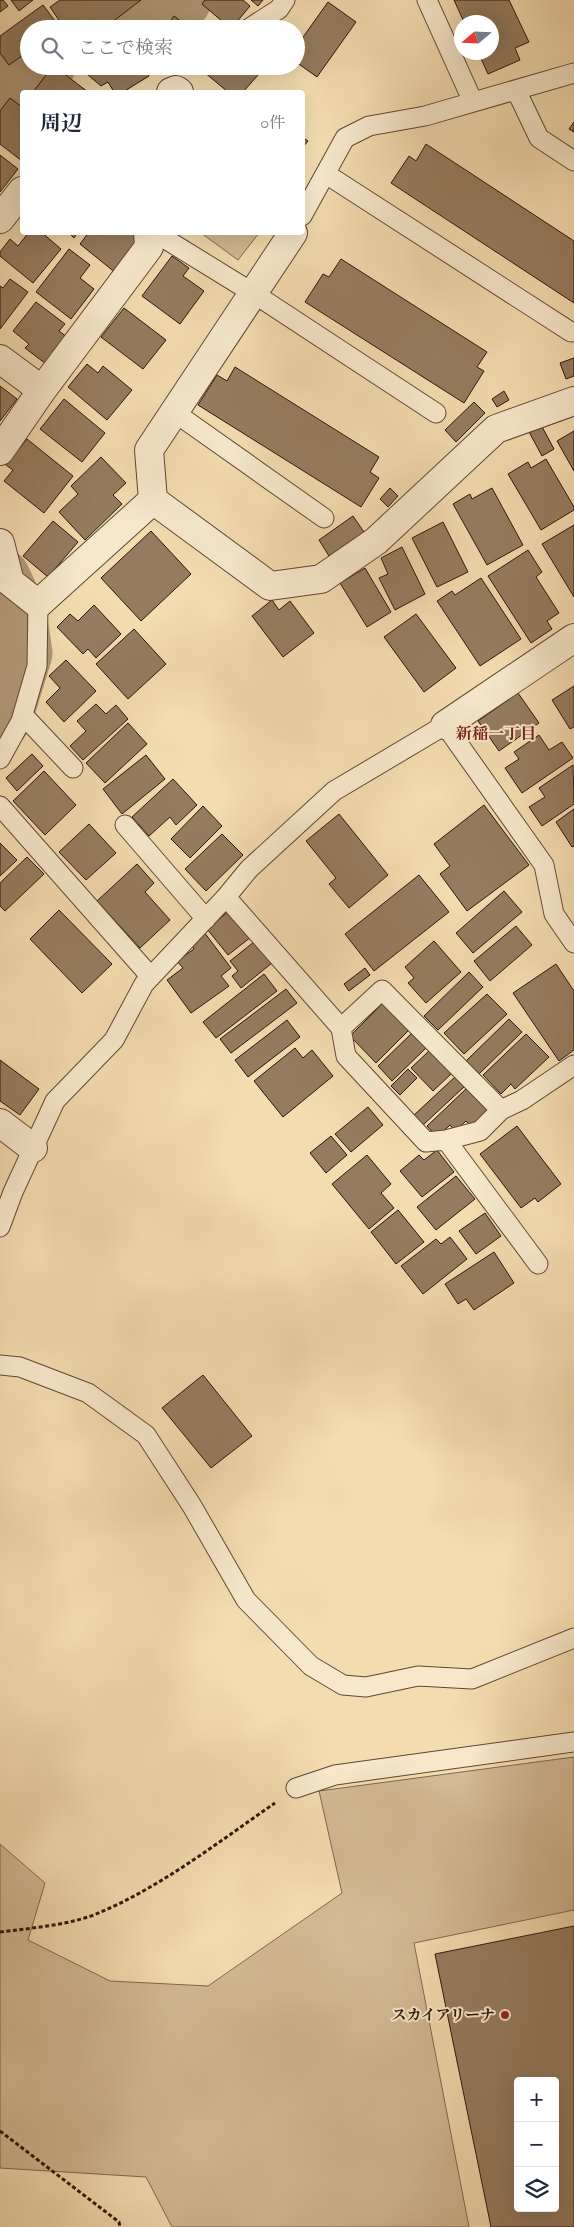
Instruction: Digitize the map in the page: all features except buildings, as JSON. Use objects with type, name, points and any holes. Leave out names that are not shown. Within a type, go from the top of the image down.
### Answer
[{"type":"street","points":[[0,219],[20,194]]},
{"type":"street","points":[[0,451],[42,390],[149,247],[148,235]]},
{"type":"street","points":[[292,235],[149,450],[153,500],[270,586],[321,579],[376,541],[496,430],[574,401]]},
{"type":"street","points":[[0,359],[42,390]]},
{"type":"street","points":[[0,543],[5,578],[38,604],[153,500]]},
{"type":"street","points":[[445,725],[574,638]]},
{"type":"street","points":[[0,1123],[33,1148]]},
{"type":"lane","points":[[263,20],[279,10],[285,0]]},
{"type":"lane","points":[[427,0],[473,102]]},
{"type":"lane","points":[[305,211],[345,138],[369,126],[425,116],[574,73]]},
{"type":"lane","points":[[516,90],[539,138],[574,161]]},
{"type":"lane","points":[[326,174],[571,332]]},
{"type":"lane","points":[[159,235],[253,293],[436,413]]},
{"type":"lane","points":[[174,412],[324,518]]},
{"type":"lane","points":[[0,759],[22,715],[37,666],[38,604]]},
{"type":"lane","points":[[22,715],[73,768]]},
{"type":"lane","points":[[0,1227],[55,1101],[114,1040],[144,984],[206,919],[249,869],[334,791],[445,725],[544,865],[554,914],[574,943]]},
{"type":"lane","points":[[0,806],[151,977]]},
{"type":"lane","points":[[125,825],[206,919]]},
{"type":"lane","points":[[226,897],[341,1028],[346,1056],[426,1142],[446,1140],[480,1131],[501,1110],[522,1100],[574,1065]]},
{"type":"lane","points":[[341,1028],[382,990],[501,1110]]},
{"type":"lane","points":[[446,1140],[538,1264]]},
{"type":"lane","points":[[0,1365],[20,1367],[88,1393],[146,1435],[192,1506],[246,1600],[311,1666],[343,1686],[366,1687],[418,1676],[472,1680],[574,1638]]},
{"type":"lane","points":[[296,1788],[335,1775],[574,1742]]},
{"type":"path","points":[[0,1932],[44,1927],[100,1913],[160,1880],[296,1788]]},
{"type":"path","points":[[0,2131],[87,2196],[119,2222],[120,2227]]},
{"type":"shaded area","points":[[204,235],[257,235],[238,260]]},
{"type":"shaded area","points":[[574,1757],[574,1910],[414,1943],[469,2227],[172,2227],[146,2177],[0,2168],[0,1844],[45,1883],[28,1940],[110,1981],[208,1986],[342,1893],[319,1791]]},
{"type":"waterway","points":[[147,20],[181,0]]},
{"type":"waterway","points":[[0,86],[25,75]]},
{"type":"waterway","points":[[0,578],[16,613],[22,653],[0,719]]},
{"type":"place","name":"スカイアリーナ","points":[[505,2015]]},
{"type":"district","name":"新稲一丁目","points":[[496,733]]}]
